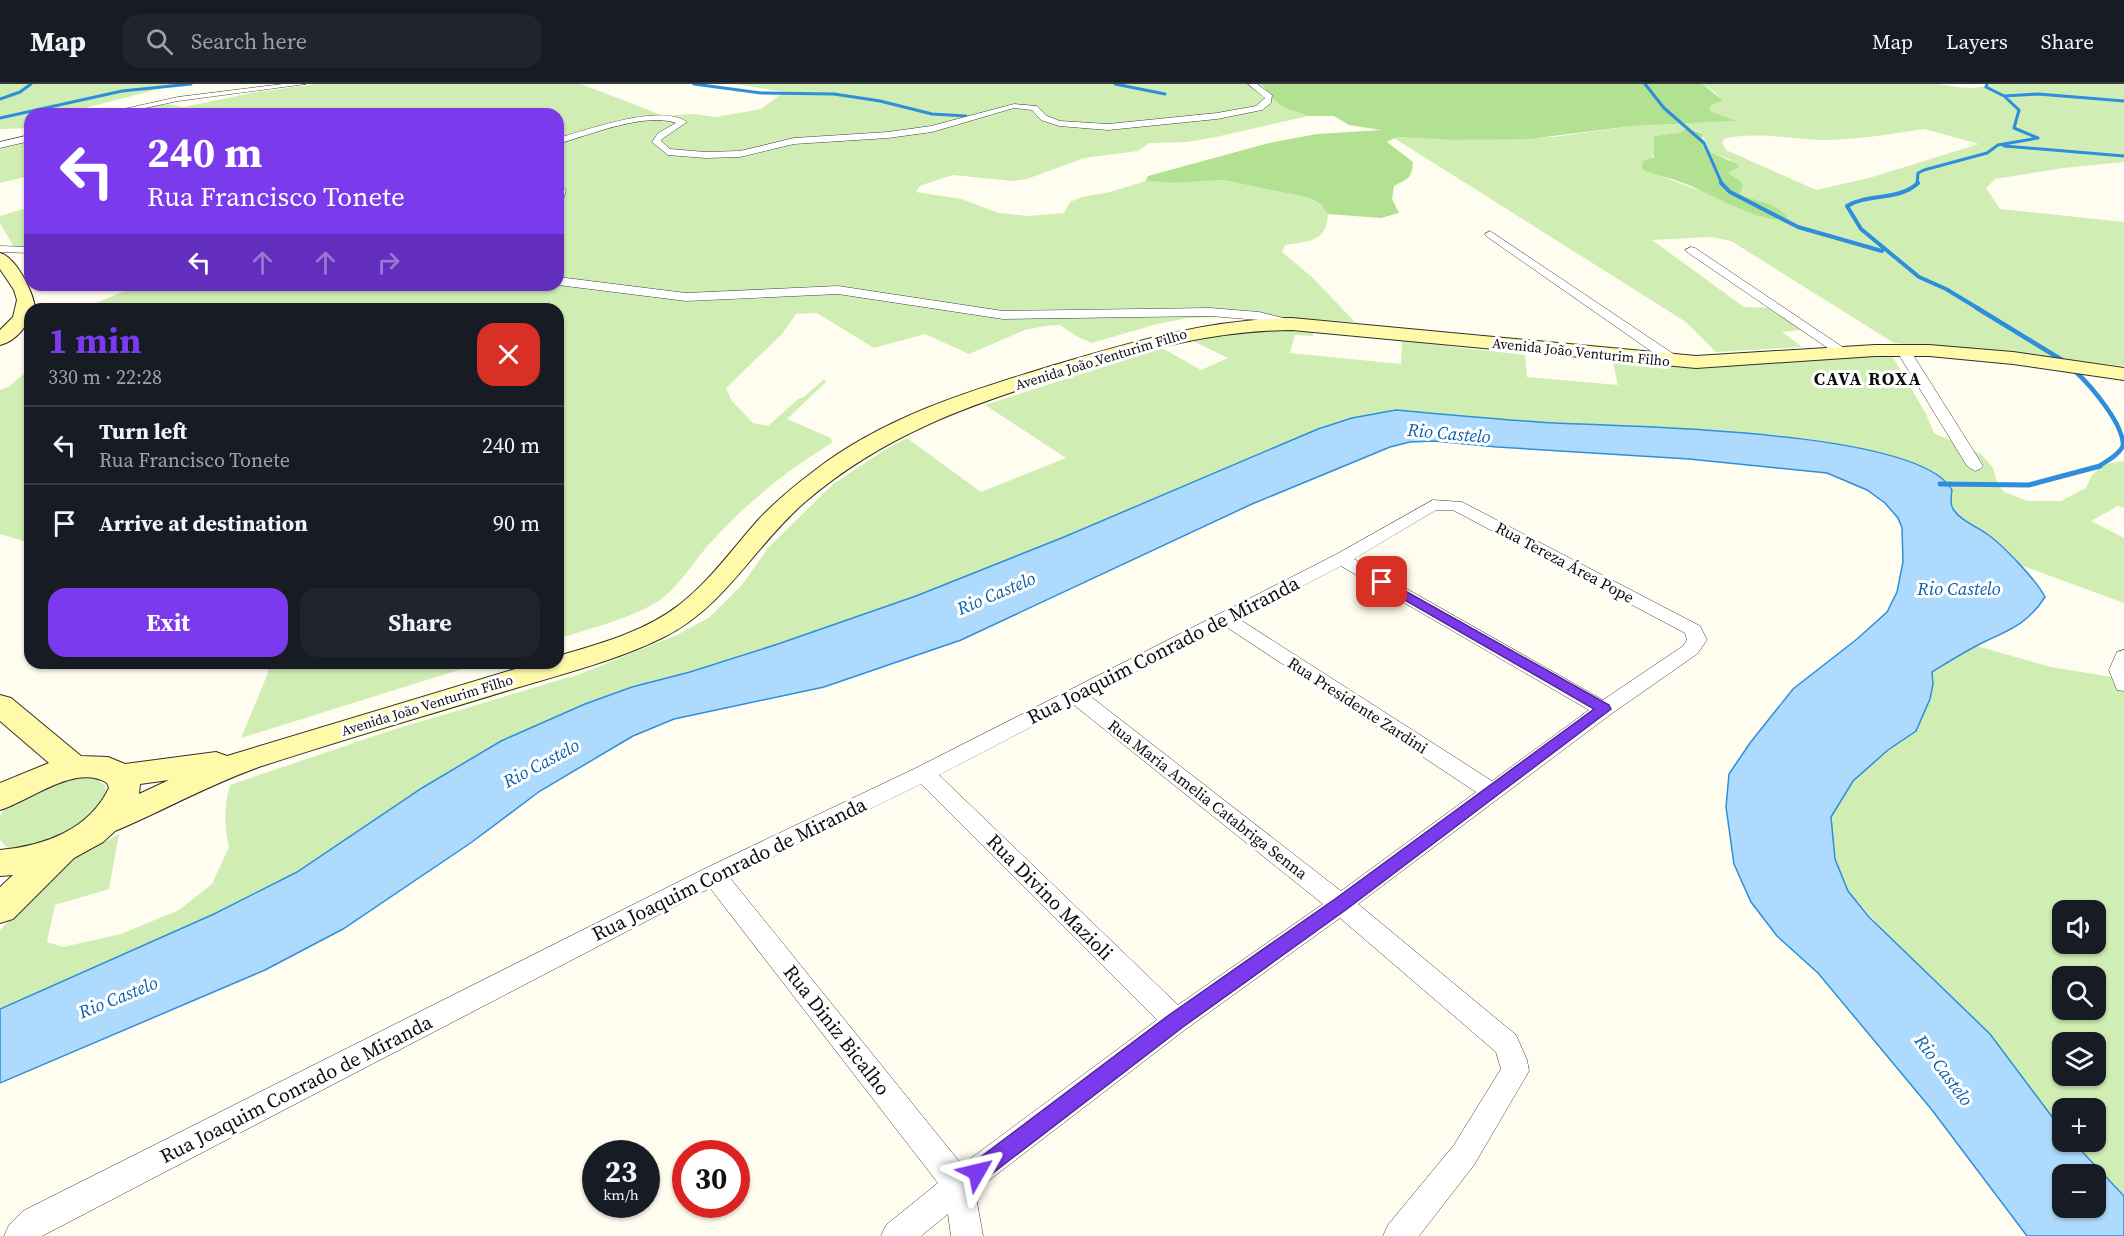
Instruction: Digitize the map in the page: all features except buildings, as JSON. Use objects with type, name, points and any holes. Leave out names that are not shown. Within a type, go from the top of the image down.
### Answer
[{"type":"street","points":[[134,108],[178,99],[302,84]]},
{"type":"street","points":[[564,139],[615,125],[642,120],[678,118],[683,122],[664,131],[658,136],[656,142],[668,152],[705,155],[740,154],[794,141],[888,135],[932,129],[1014,106],[1034,108],[1044,118],[1059,123],[1126,127],[1157,121],[1217,116],[1259,108],[1268,101],[1269,97],[1252,84]]},
{"type":"street","points":[[0,145],[24,139]]},
{"type":"street","points":[[1490,234],[1676,362]]},
{"type":"street","points":[[0,249],[24,250]]},
{"type":"street","points":[[1691,250],[1843,352]]},
{"type":"street","points":[[0,258],[27,296],[26,303]]},
{"type":"street","points":[[564,282],[686,297],[838,290],[1003,315],[1210,312],[1259,316],[1292,324]]},
{"type":"street","points":[[0,339],[14,329],[24,314]]},
{"type":"street","name":"Avenida João Venturim Filho","points":[[564,664],[660,628],[700,601],[786,507],[837,464],[898,428],[934,412],[1169,336],[1233,325],[1292,324],[1676,362],[1745,361],[1843,352],[1903,350],[1997,357],[2124,374]]},
{"type":"street","points":[[1903,350],[1975,466]]},
{"type":"street","name":"Rua Joaquim Conrado de Miranda","points":[[20,1236],[34,1222],[714,875],[924,773],[1341,559],[1440,503]]},
{"type":"street","name":"Rua Tereza Área Pope","points":[[1440,503],[1456,505],[1689,626],[1696,634],[1697,640],[1690,650],[1604,709]]},
{"type":"street","points":[[897,1236],[959,1185],[1176,1021],[1341,904],[1604,709],[1341,559]]},
{"type":"street","name":"Rua Presidente Zardini","points":[[1225,618],[1491,791]]},
{"type":"street","points":[[2124,656],[2118,667],[2119,676],[2124,685]]},
{"type":"street","name":"Avenida João Venturim Filho","points":[[104,822],[249,759],[547,669]]},
{"type":"street","name":"Rua Maria Amelia Catabriga Senna","points":[[1075,695],[1341,904],[1506,1044],[1514,1060],[1515,1071],[1464,1155],[1399,1236]]},
{"type":"street","points":[[0,705],[75,768]]},
{"type":"street","name":"Avenida João Venturim Filho","points":[[120,776],[249,759]]},
{"type":"street","points":[[0,798],[34,779],[75,768],[110,769],[120,776],[125,788],[120,804],[104,822],[65,847],[0,909]]},
{"type":"street","name":"Rua Divino Mazioli","points":[[924,773],[1176,1021]]},
{"type":"street","points":[[0,863],[31,860],[65,847]]},
{"type":"street","name":"Rua Diniz Bicalho","points":[[714,875],[959,1185]]},
{"type":"street","points":[[959,1185],[967,1236]]},
{"type":"green space","points":[[0,84],[191,84],[167,87],[85,108],[24,108],[24,128],[0,129]]},
{"type":"green space","points":[[316,84],[581,84],[664,116],[695,114],[716,117],[761,109],[784,92],[736,84],[1262,84],[1282,104],[1308,116],[1187,142],[1149,143],[1138,151],[1084,158],[1027,179],[1012,181],[953,175],[920,186],[916,192],[961,199],[999,213],[1028,216],[1064,213],[1070,202],[1082,197],[1110,192],[1146,181],[1175,183],[1223,180],[1310,198],[1328,211],[1325,229],[1310,241],[1285,245],[1282,252],[1313,278],[1355,322],[1260,316],[1188,318],[1157,324],[1092,343],[1060,325],[1045,326],[1025,330],[969,354],[925,334],[874,348],[817,313],[796,314],[782,334],[726,388],[732,401],[753,423],[768,426],[824,379],[826,382],[787,419],[831,438],[832,443],[784,475],[739,513],[705,549],[679,582],[657,602],[621,619],[564,637],[564,303],[97,303],[124,291],[564,291],[564,108],[146,108],[167,104],[184,107],[251,93]]},
{"type":"green space","points":[[1262,84],[1702,84],[1723,100],[1710,106],[1710,111],[1736,121],[1632,126],[1529,139],[1453,140],[1397,137],[1387,142],[1413,162],[1412,172],[1403,182],[1394,186],[1392,199],[1399,213],[1381,218],[1328,214],[1321,205],[1310,198],[1223,180],[1175,183],[1146,181],[1148,176],[1269,143],[1317,134],[1381,130],[1349,125],[1334,116],[1308,116],[1283,107],[1273,99]]},
{"type":"green space","points":[[1702,84],[1938,84],[1973,88],[1992,84],[2124,84],[2124,162],[2063,168],[1995,179],[1986,188],[2000,209],[2124,222],[2124,366],[1894,343],[1731,241],[1711,237],[1652,240],[1744,307],[1780,308],[1812,329],[1782,332],[1802,347],[1716,352],[1686,322],[1394,138],[1453,140],[1554,137],[1632,126],[1735,121],[1710,111],[1710,106],[1722,100]],"holes":[[[1688,128],[1701,132],[1710,152],[1731,160],[1727,173],[1739,180],[1742,185],[1739,194],[1747,198],[1695,189],[1642,169],[1655,153],[1654,136],[1679,133]],[[1924,129],[1979,144],[1869,178],[1816,190],[1726,150],[1722,143],[1724,139],[1747,136],[1835,140]]]},
{"type":"green space","points":[[1688,128],[1703,134],[1702,138],[1710,152],[1737,164],[1739,167],[1728,173],[1743,185],[1740,194],[1779,209],[1787,218],[1766,218],[1686,184],[1642,169],[1643,161],[1654,157],[1654,136],[1679,133]]},
{"type":"green space","points":[[24,140],[24,177],[0,183],[0,146]]},
{"type":"green space","points":[[24,209],[24,250],[14,247],[0,223],[0,216]]},
{"type":"green space","points":[[1262,330],[1313,332],[1313,336],[1295,335],[1290,353],[1401,364],[1402,341],[1525,355],[1527,377],[1618,385],[1613,363],[1652,367],[1663,361],[1890,352],[1926,414],[1934,433],[1981,454],[1993,468],[1998,485],[2004,492],[2028,501],[2061,501],[2086,488],[2092,475],[2105,464],[2124,461],[2124,508],[2118,506],[2091,521],[2124,538],[2124,603],[2018,564],[1996,541],[1963,519],[1954,510],[1950,498],[1952,490],[1900,458],[1839,444],[1780,435],[1488,419],[1396,410],[1352,418],[1318,429],[1064,537],[916,596],[778,644],[690,672],[632,687],[585,704],[501,741],[422,788],[297,872],[214,914],[0,1009],[0,930],[30,897],[73,860],[119,834],[109,889],[55,905],[47,942],[63,947],[121,934],[179,910],[212,884],[229,847],[225,816],[230,785],[389,731],[580,674],[677,635],[710,617],[742,585],[768,548],[833,484],[907,438],[981,492],[1066,458],[985,405],[1162,348],[1201,370],[1228,358],[1191,340]]},
{"type":"green space","points":[[24,374],[24,541],[0,534],[0,390],[8,387]]},
{"type":"green space","points":[[1977,646],[2051,667],[2124,679],[2124,1196],[2106,1177],[2106,1164],[2094,1164],[2082,1152],[2106,1152],[2106,1098],[2052,1098],[2052,1119],[1848,891],[1835,859],[1830,817],[1853,781],[1888,750],[1916,731],[1933,684],[1932,672]]},
{"type":"green space","points":[[268,669],[462,669],[241,738],[268,673]]},
{"type":"green space","points":[[95,777],[105,786],[106,793],[100,809],[58,841],[17,849],[6,847],[0,840],[0,816],[7,804],[55,778]]},
{"type":"water","name":"Rio Castelo","points":[[1396,410],[1536,422],[1768,435],[1831,443],[1886,454],[1928,470],[1952,490],[1951,504],[1956,513],[2002,546],[2045,597],[2033,613],[2019,624],[1932,672],[1933,684],[1930,699],[1916,731],[1888,750],[1853,781],[1831,817],[1835,859],[1848,891],[1869,917],[1990,1034],[2052,1117],[2052,1152],[2082,1152],[2094,1164],[2052,1164],[2052,1218],[2106,1218],[2106,1177],[2124,1196],[2124,1236],[2027,1236],[1932,1110],[1818,973],[1777,936],[1751,902],[1734,864],[1726,807],[1729,774],[1750,743],[1793,689],[1857,639],[1887,612],[1897,592],[1903,562],[1902,528],[1898,518],[1885,503],[1867,490],[1827,473],[1689,459],[1434,441],[1410,442],[1390,447],[1252,504],[961,640],[824,687],[674,719],[633,736],[540,791],[472,842],[343,929],[265,970],[0,1083],[0,1009],[214,914],[297,872],[422,788],[501,741],[585,704],[632,687],[690,672],[778,644],[916,596],[1064,537],[1318,429],[1352,418]]},
{"type":"waterway","points":[[0,99],[20,92],[31,84]]},
{"type":"waterway","points":[[45,108],[122,91],[191,84]]},
{"type":"waterway","points":[[694,84],[761,93],[834,94],[880,101],[932,114],[966,116]]},
{"type":"waterway","points":[[1115,84],[1165,94]]},
{"type":"waterway","points":[[1645,84],[1664,108],[1704,143],[1722,184]]},
{"type":"waterway","points":[[1987,84],[1986,87],[2004,96]]},
{"type":"waterway","points":[[2004,96],[2038,94],[2124,101]]},
{"type":"waterway","points":[[1917,184],[1918,173],[1924,170],[1987,153],[1998,145],[2038,138],[2014,128],[2019,110],[2004,96]]},
{"type":"waterway","points":[[0,118],[24,113]]},
{"type":"waterway","points":[[2004,146],[2124,156]]},
{"type":"waterway","points":[[1722,184],[1730,192],[1798,227],[1882,251]]},
{"type":"waterway","points":[[1917,184],[1893,195],[1865,199],[1847,206],[1861,229],[1919,277],[1946,289],[1979,309]]},
{"type":"waterway","points":[[1977,308],[2062,360]]},
{"type":"waterway","points":[[2076,372],[2105,406],[2122,437],[2121,450],[2099,466]]},
{"type":"waterway","points":[[1940,484],[2029,485],[2099,466]]},
{"type":"district","name":"CAVA ROXA","points":[[1868,378]]},
{"type":"route","points":[[977,1172],[1176,1021],[1341,904],[1604,709],[1382,582]]}]
